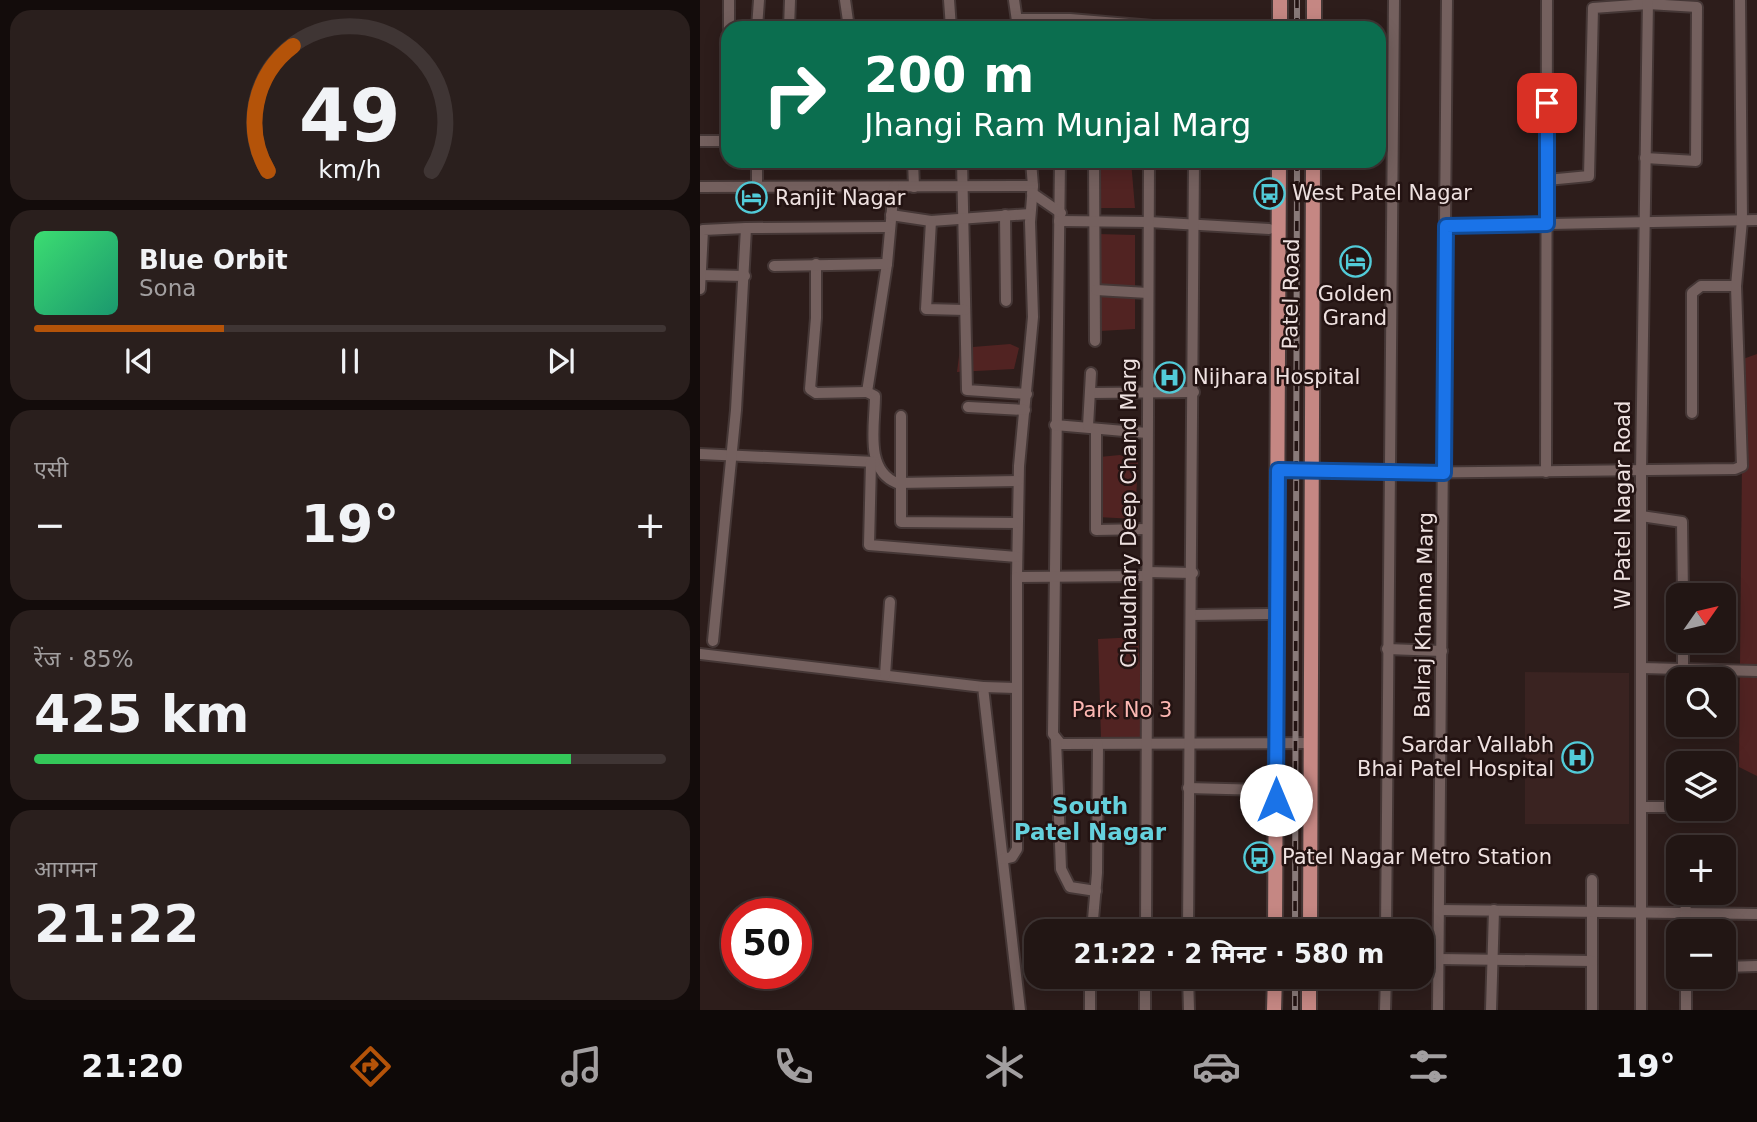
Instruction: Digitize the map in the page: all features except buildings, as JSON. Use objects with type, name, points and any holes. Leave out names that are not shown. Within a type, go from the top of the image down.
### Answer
[{"type":"main road","points":[[1280,0],[1280,21]]},
{"type":"main road","points":[[1314,0],[1314,21]]},
{"type":"main road","name":"Patel Road","points":[[1275,919],[1279,168]]},
{"type":"main road","name":"Patel Road","points":[[1310,919],[1313,168]]},
{"type":"main road","points":[[1274,1010],[1275,989]]},
{"type":"main road","points":[[1309,989],[1309,1010]]},
{"type":"street","points":[[729,0],[729,21]]},
{"type":"street","points":[[758,21],[759,0]]},
{"type":"street","points":[[789,21],[790,0]]},
{"type":"street","points":[[845,0],[848,21]]},
{"type":"street","points":[[949,0],[950,21]]},
{"type":"street","points":[[1014,0],[1017,21]]},
{"type":"street","points":[[1386,919],[1394,0]]},
{"type":"street","name":"Balraj Khanna Marg","points":[[1436,1010],[1444,473],[1447,0]]},
{"type":"street","points":[[1546,472],[1547,0]]},
{"type":"street","points":[[1278,470],[1444,473],[1642,471],[1742,466],[1736,286],[1742,220],[1740,0]]},
{"type":"street","points":[[1547,180],[1590,176],[1593,8],[1648,2],[1697,7],[1696,161],[1645,158]]},
{"type":"street","name":"W Patel Nagar Road","points":[[1641,1010],[1642,471],[1648,2]]},
{"type":"street","points":[[1044,21],[1094,21]]},
{"type":"street","points":[[700,141],[721,141]]},
{"type":"street","points":[[757,168],[757,187]]},
{"type":"street","points":[[913,168],[914,187]]},
{"type":"street","points":[[963,168],[967,390],[1027,394]]},
{"type":"street","points":[[1003,859],[1012,857],[1017,849],[1017,523],[1018,481],[1033,317],[1032,168]]},
{"type":"street","points":[[1060,168],[1053,734],[1056,740],[1061,869],[1070,887],[1096,891]]},
{"type":"street","points":[[1094,168],[1096,341]]},
{"type":"street","name":"Chaudhary Deep Chand Marg","points":[[1146,919],[1149,168]]},
{"type":"street","points":[[1188,919],[1193,573],[1194,168]]},
{"type":"street","points":[[700,187],[1033,189],[1060,217],[1096,222],[1149,222],[1269,229]]},
{"type":"street","points":[[867,392],[887,264],[894,187]]},
{"type":"street","points":[[700,289],[702,230],[931,221],[1030,214]]},
{"type":"street","points":[[1005,215],[1006,301]]},
{"type":"street","points":[[1446,226],[1644,220],[1757,220]]},
{"type":"street","points":[[931,221],[926,309],[965,310]]},
{"type":"street","points":[[713,655],[745,276],[746,228]]},
{"type":"street","points":[[816,264],[816,318],[810,389],[816,393],[867,392],[875,396],[869,544],[1017,557]]},
{"type":"street","points":[[774,266],[887,264]]},
{"type":"street","points":[[700,275],[745,276]]},
{"type":"street","points":[[1692,413],[1692,293],[1701,286],[1736,286]]},
{"type":"street","points":[[1096,290],[1149,293]]},
{"type":"street","points":[[1091,373],[1096,530],[1147,529]]},
{"type":"street","points":[[1090,393],[1194,392]]},
{"type":"street","points":[[968,407],[1025,410]]},
{"type":"street","points":[[901,416],[901,522],[1017,523]]},
{"type":"street","points":[[1055,425],[1147,433]]},
{"type":"street","points":[[700,454],[873,462],[887,479],[900,483],[1018,481]]},
{"type":"street","points":[[1642,516],[1682,522],[1683,583]]},
{"type":"street","points":[[1017,577],[1193,573]]},
{"type":"street","points":[[885,675],[890,602]]},
{"type":"street","points":[[1192,615],[1268,614]]},
{"type":"street","points":[[700,638],[713,641]]},
{"type":"street","points":[[1387,649],[1442,651]]},
{"type":"street","points":[[700,654],[983,687],[1016,688]]},
{"type":"street","points":[[1642,668],[1666,669]]},
{"type":"street","points":[[1736,670],[1757,671]]},
{"type":"street","points":[[983,687],[1020,1010]]},
{"type":"street","points":[[1056,740],[1061,744],[1148,745],[1276,741],[1310,743]]},
{"type":"street","points":[[1093,919],[1098,744]]},
{"type":"street","points":[[1188,788],[1264,790]]},
{"type":"street","points":[[1641,807],[1666,807]]},
{"type":"street","points":[[1592,880],[1592,1010]]},
{"type":"street","points":[[1685,905],[1685,919]]},
{"type":"street","points":[[1439,909],[1757,914]]},
{"type":"street","points":[[1491,1010],[1494,910]]},
{"type":"street","points":[[1438,959],[1592,961]]},
{"type":"street","points":[[1736,967],[1757,967]]},
{"type":"street","points":[[1090,989],[1090,1010]]},
{"type":"street","points":[[1145,989],[1145,1010]]},
{"type":"street","points":[[1188,989],[1189,1010]]},
{"type":"street","points":[[1385,1010],[1386,989]]},
{"type":"street","points":[[1686,989],[1686,1010]]},
{"type":"street","points":[[1436,1010],[1447,1010]]},
{"type":"shaded area","name":"Sardar Vallabh Bhai Patel Hospital","points":[[1525,672],[1629,673],[1629,824],[1525,824]]},
{"type":"green space","points":[[1097,168],[1132,168],[1135,208],[1099,208]]},
{"type":"green space","points":[[1098,234],[1135,235],[1135,329],[1100,331]]},
{"type":"green space","points":[[1010,344],[1019,348],[1014,369],[957,372],[960,348]]},
{"type":"green space","points":[[1757,354],[1757,776],[1739,767],[1743,359]]},
{"type":"green space","points":[[1120,455],[1138,462],[1135,519],[1097,517],[1099,457]]},
{"type":"green space","name":"Park No 3","points":[[1138,637],[1145,739],[1101,738],[1098,639]]},
{"type":"railway","points":[[1297,0],[1297,21]]},
{"type":"railway","points":[[1295,919],[1297,168]]},
{"type":"railway","points":[[1295,989],[1295,1010]]},
{"type":"place","name":"West Patel Nagar","points":[[1269,193]]},
{"type":"place","name":"Ranjit Nagar","points":[[752,198]]},
{"type":"place","name":"Golden Grand","points":[[1355,262]]},
{"type":"place","name":"Nijhara Hospital","points":[[1170,377]]},
{"type":"place","name":"Sardar Vallabh Bhai Patel Hospital","points":[[1577,757]]},
{"type":"place","name":"Patel Nagar Metro Station","points":[[1259,857]]},
{"type":"district","name":"South Patel Nagar","points":[[1090,819]]},
{"type":"route","points":[[1276,800],[1278,470],[1444,473],[1446,226],[1547,224],[1547,103]]}]
